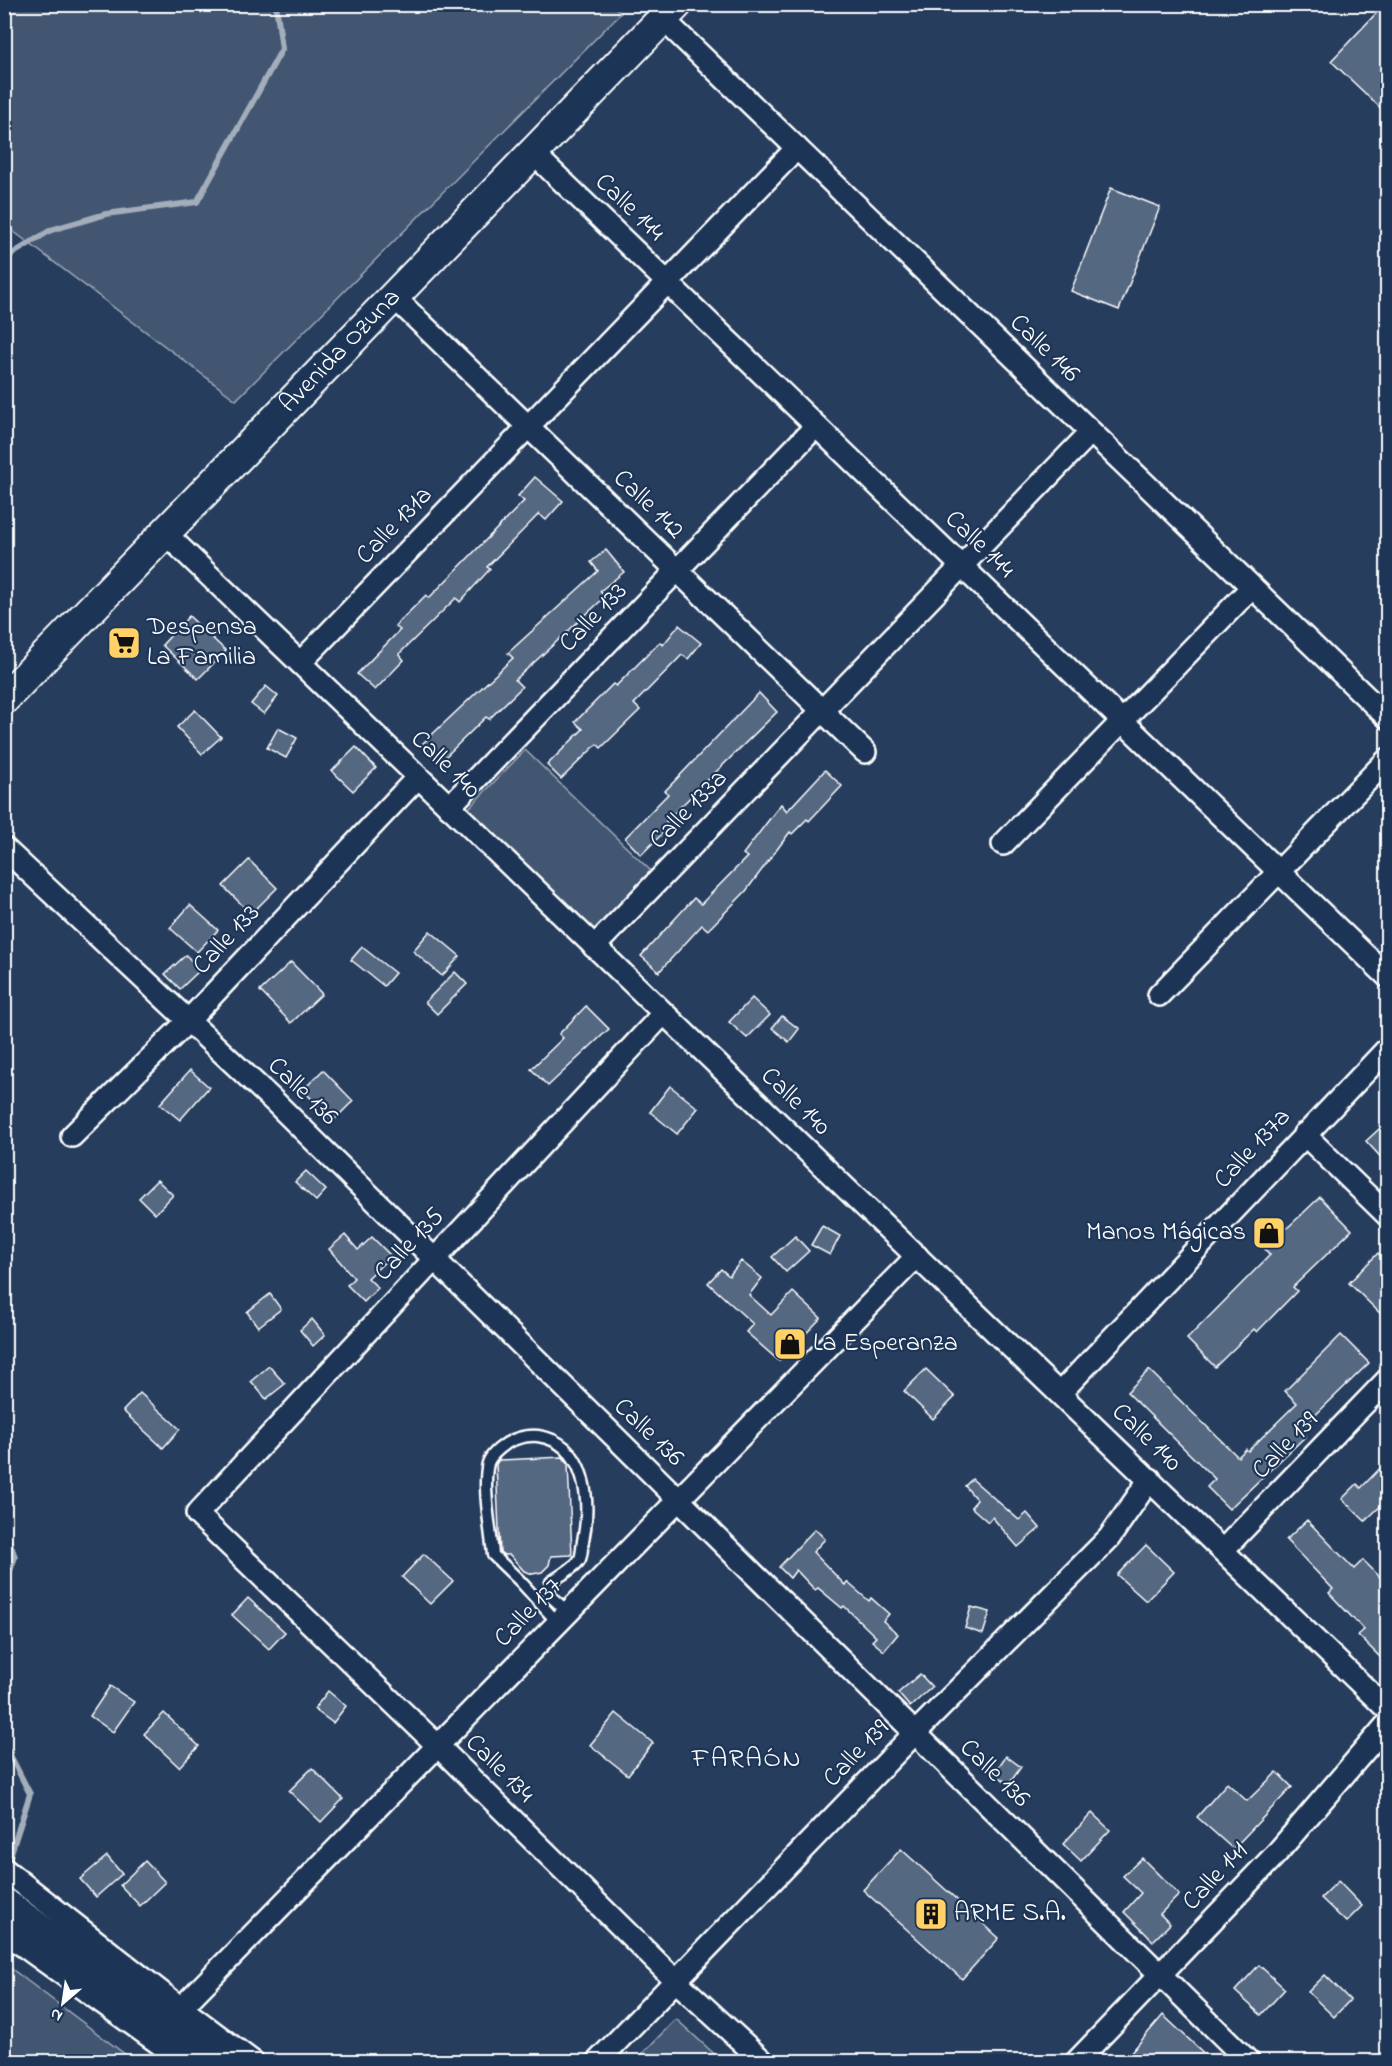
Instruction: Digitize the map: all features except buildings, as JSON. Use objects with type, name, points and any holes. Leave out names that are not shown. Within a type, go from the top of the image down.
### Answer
[{"type":"highway","points":[[12,1920],[220,2061]]},
{"type":"main road","name":"Avenida Ozuna","points":[[4,699],[670,12]]},
{"type":"street","name":"Calle 146","points":[[670,12],[797,148],[1388,718]]},
{"type":"street","name":"Calle 131a","points":[[300,663],[797,148]]},
{"type":"street","name":"Calle 144","points":[[533,153],[1388,977]]},
{"type":"street","name":"Calle 142","points":[[394,297],[866,752]]},
{"type":"street","name":"Calle 133","points":[[449,807],[816,426]]},
{"type":"street","name":"Calle 133a","points":[[594,947],[1091,432]]},
{"type":"street","name":"Calle 140","points":[[165,533],[663,1014],[1150,1479],[1386,1709]]},
{"type":"street","points":[[1003,844],[1252,587]]},
{"type":"street","points":[[1159,995],[1388,759]]},
{"type":"street","name":"Calle 133","points":[[72,1136],[188,1021],[418,777]]},
{"type":"street","name":"Calle 136","points":[[4,848],[276,1103],[914,1734],[1249,2061]]},
{"type":"street","name":"Calle 135","points":[[197,1514],[663,1014]]},
{"type":"street","name":"Calle 137a","points":[[1060,1393],[1388,1048]]},
{"type":"street","points":[[1304,1134],[1388,1216]]},
{"type":"street","name":"Calle 137","points":[[181,2008],[917,1256]]},
{"type":"street","name":"Calle 139","points":[[1223,1550],[1388,1379]]},
{"type":"street","name":"Calle 139","points":[[597,2061],[914,1734],[1109,1538],[1150,1479]]},
{"type":"street","name":"Calle 134","points":[[197,1514],[438,1746],[675,1980],[764,2061]]},
{"type":"street","name":"Calle 141","points":[[1076,2061],[1276,1854],[1386,1709]]},
{"type":"street","points":[[4,1869],[181,2008],[253,2061]]},
{"type":"street","points":[[12,1920],[185,2061]]},
{"type":"lane","points":[[531,1436],[548,1438],[564,1446],[576,1459],[582,1476],[586,1492],[586,1527],[579,1560],[551,1582],[549,1594],[563,1618],[493,1555],[488,1463],[499,1449],[513,1439],[531,1436]]},
{"type":"shaded area","points":[[5,5],[613,5],[621,13],[236,400],[5,225]]},
{"type":"shaded area","points":[[525,750],[651,871],[594,930],[468,809]]},
{"type":"shaded area","points":[[5,1964],[134,2061],[5,2061]]},
{"type":"shaded area","points":[[676,2019],[722,2061],[635,2061]]},
{"type":"waterway","points":[[4,259],[51,230],[106,214],[197,202],[282,49],[276,4]]},
{"type":"waterway","points":[[4,1527],[15,1557],[4,1587]]},
{"type":"waterway","points":[[6,1747],[30,1794],[9,1859]]},
{"type":"place","name":"Despensa La Familia","points":[[124,643]]},
{"type":"place","name":"Manos Mágicas","points":[[1269,1233]]},
{"type":"place","name":"La Esperanza","points":[[790,1344]]},
{"type":"place","name":"ARME S.A.","points":[[931,1914]]},
{"type":"district","name":"FARAÓN","points":[[747,1759]]}]
